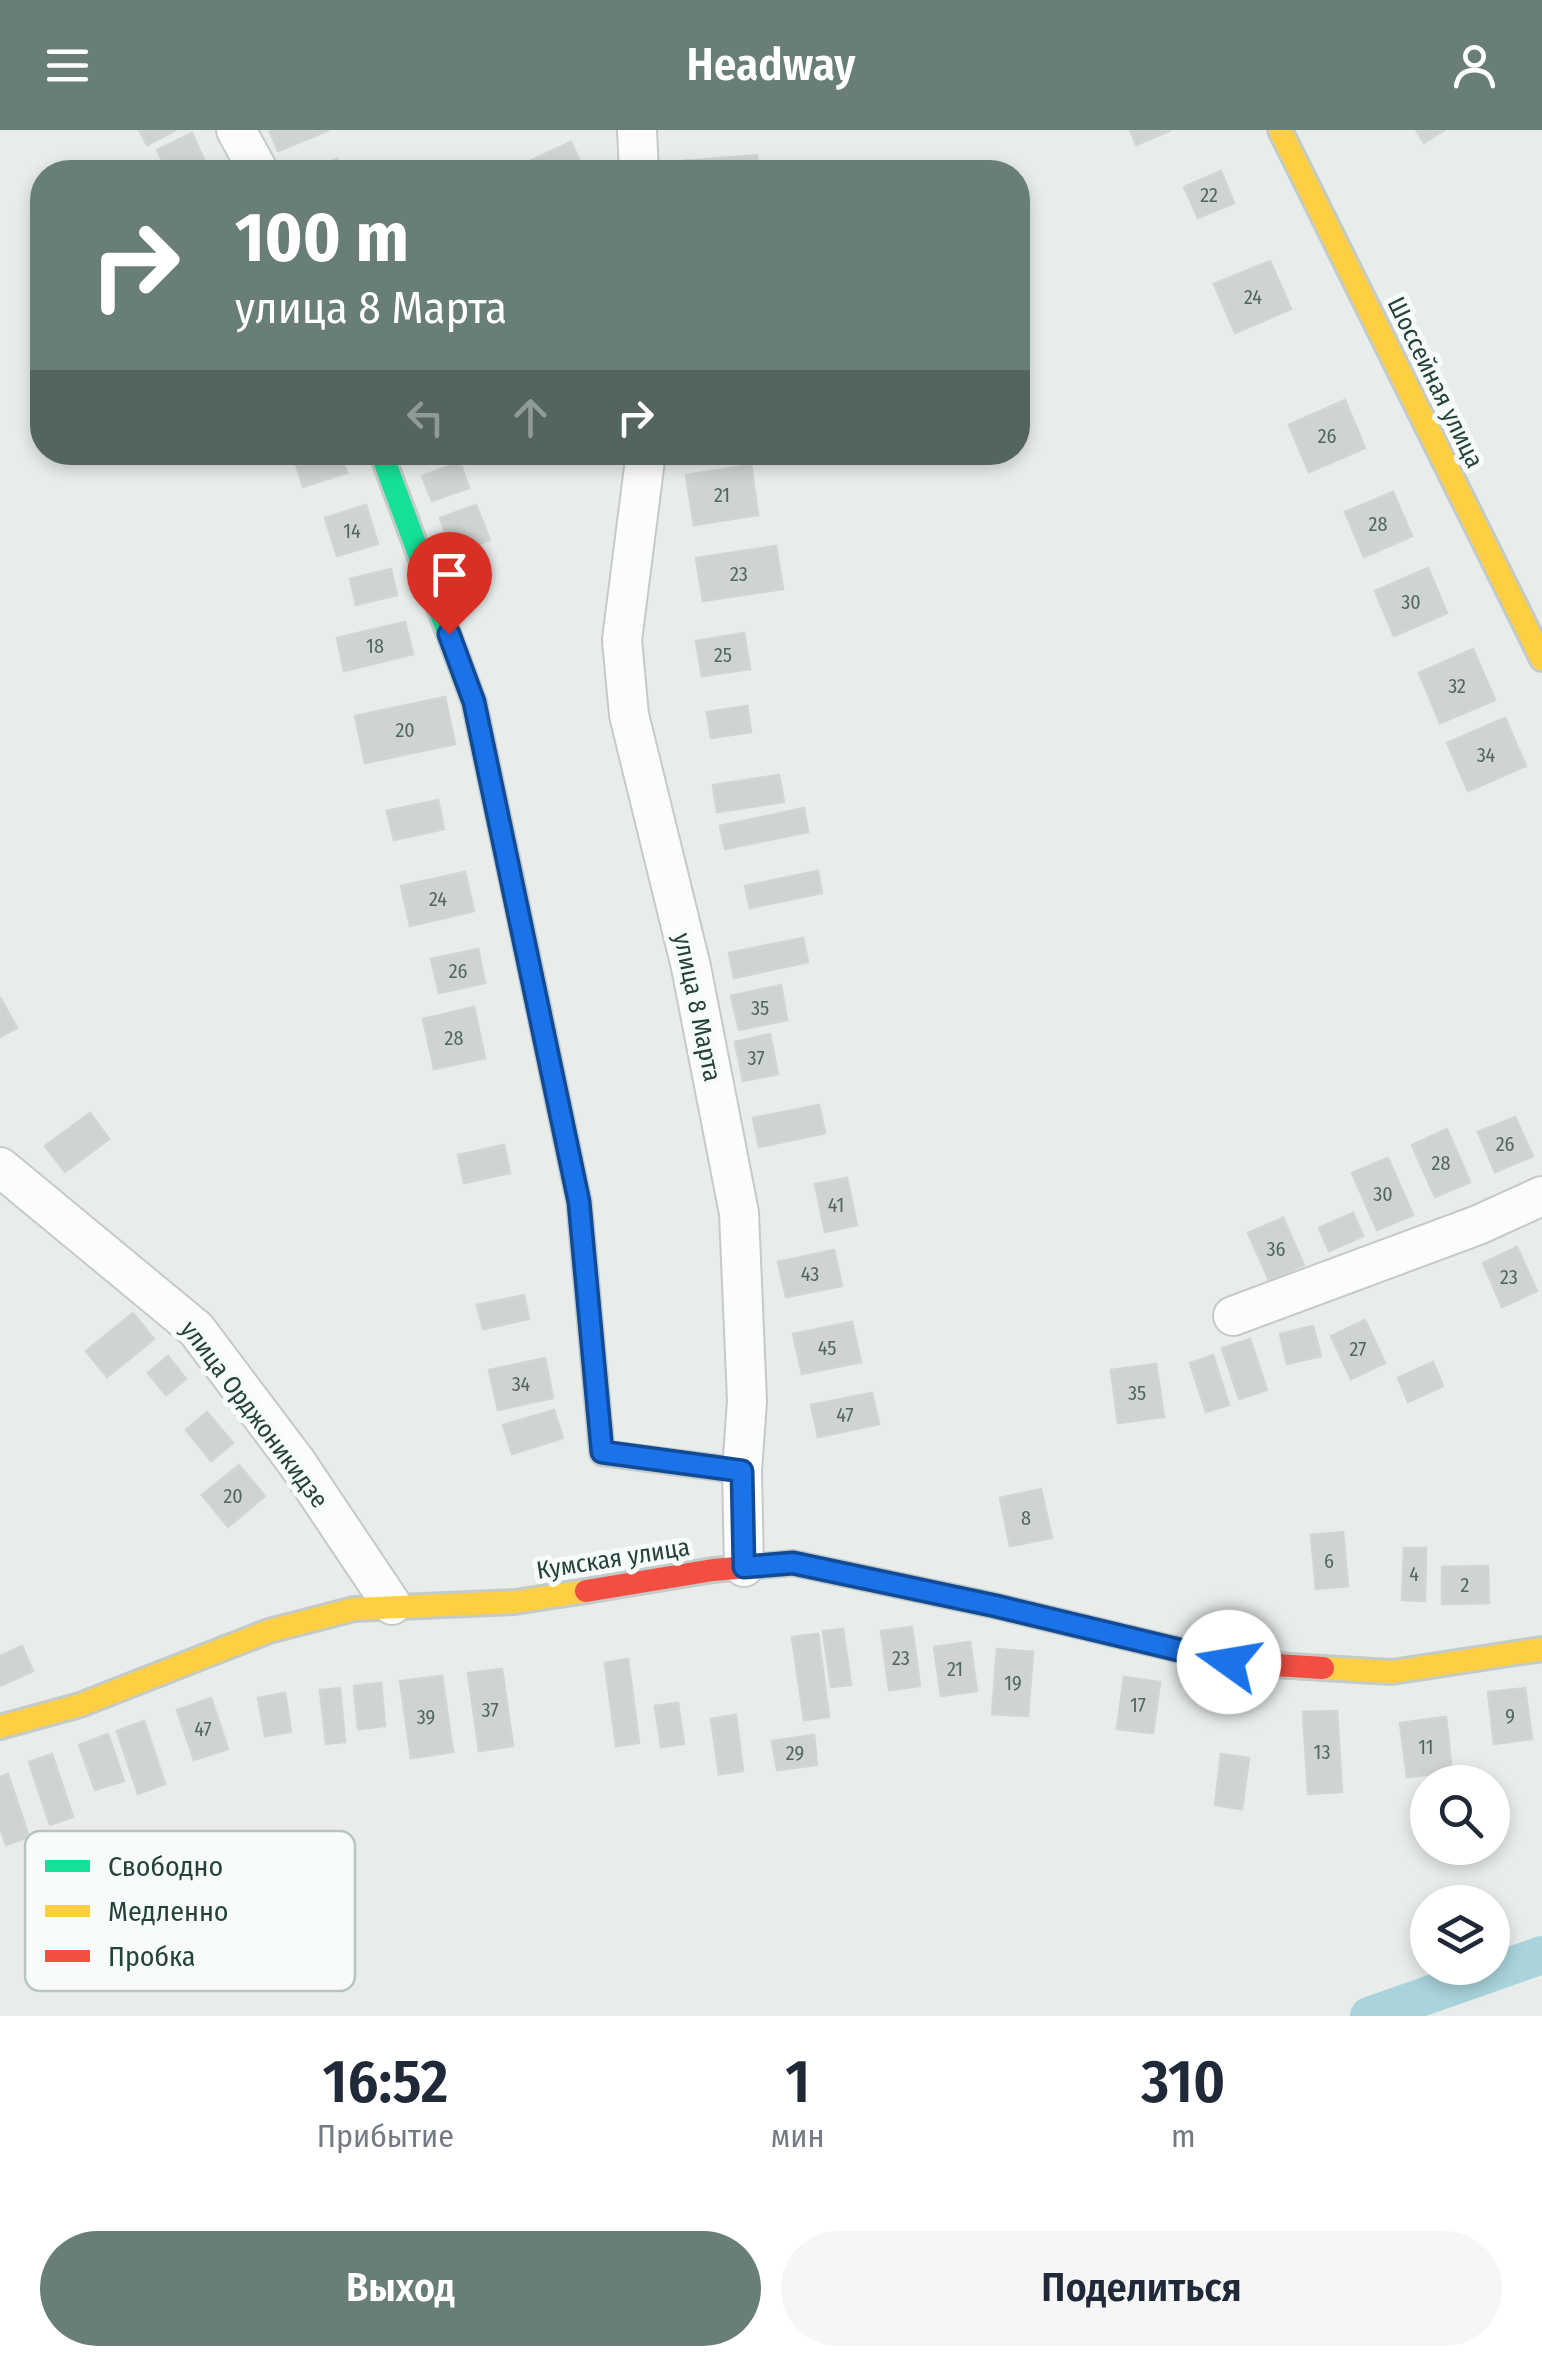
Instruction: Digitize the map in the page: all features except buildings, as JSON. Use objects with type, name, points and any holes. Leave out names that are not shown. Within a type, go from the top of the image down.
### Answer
[{"type":"street","points":[[236,130],[252,160]]},
{"type":"street","points":[[637,130],[638,160]]},
{"type":"street","name":"Шоссейная улица","points":[[1280,130],[1542,659]]},
{"type":"street","points":[[386,465],[474,702],[579,1202],[602,1452],[742,1471]]},
{"type":"street","name":"улица 8 Марта","points":[[644,465],[622,640],[625,678],[629,715],[691,967],[739,1213],[747,1401],[742,1471],[744,1567]]},
{"type":"street","name":"улица Орджоникидзе","points":[[0,1167],[196,1328],[298,1463],[392,1606]]},
{"type":"street","points":[[1233,1316],[1542,1196]]},
{"type":"street","name":"Кумская улица","points":[[0,1726],[80,1705],[269,1631],[354,1610],[515,1602],[793,1563],[996,1606],[1229,1662],[1392,1672],[1542,1649]]},
{"type":"waterway","points":[[1369,2016],[1542,1955]]},
{"type":"traffic: fast","points":[[386,465],[474,702],[511,877]]},
{"type":"traffic: slow","points":[[1280,130],[1542,659]]},
{"type":"traffic: slow","points":[[0,1727],[80,1705],[269,1631],[354,1609],[515,1602],[586,1591]]},
{"type":"traffic: slow","points":[[1323,1668],[1392,1672],[1542,1649]]},
{"type":"traffic: jam","points":[[511,877],[579,1202],[602,1453],[742,1471]]},
{"type":"traffic: jam","points":[[586,1591],[713,1570],[793,1563],[996,1606],[1229,1662],[1323,1668]]},
{"type":"route","points":[[449,634],[474,702],[579,1202],[602,1452],[742,1471],[744,1567],[793,1563],[996,1606],[1229,1662]]}]
